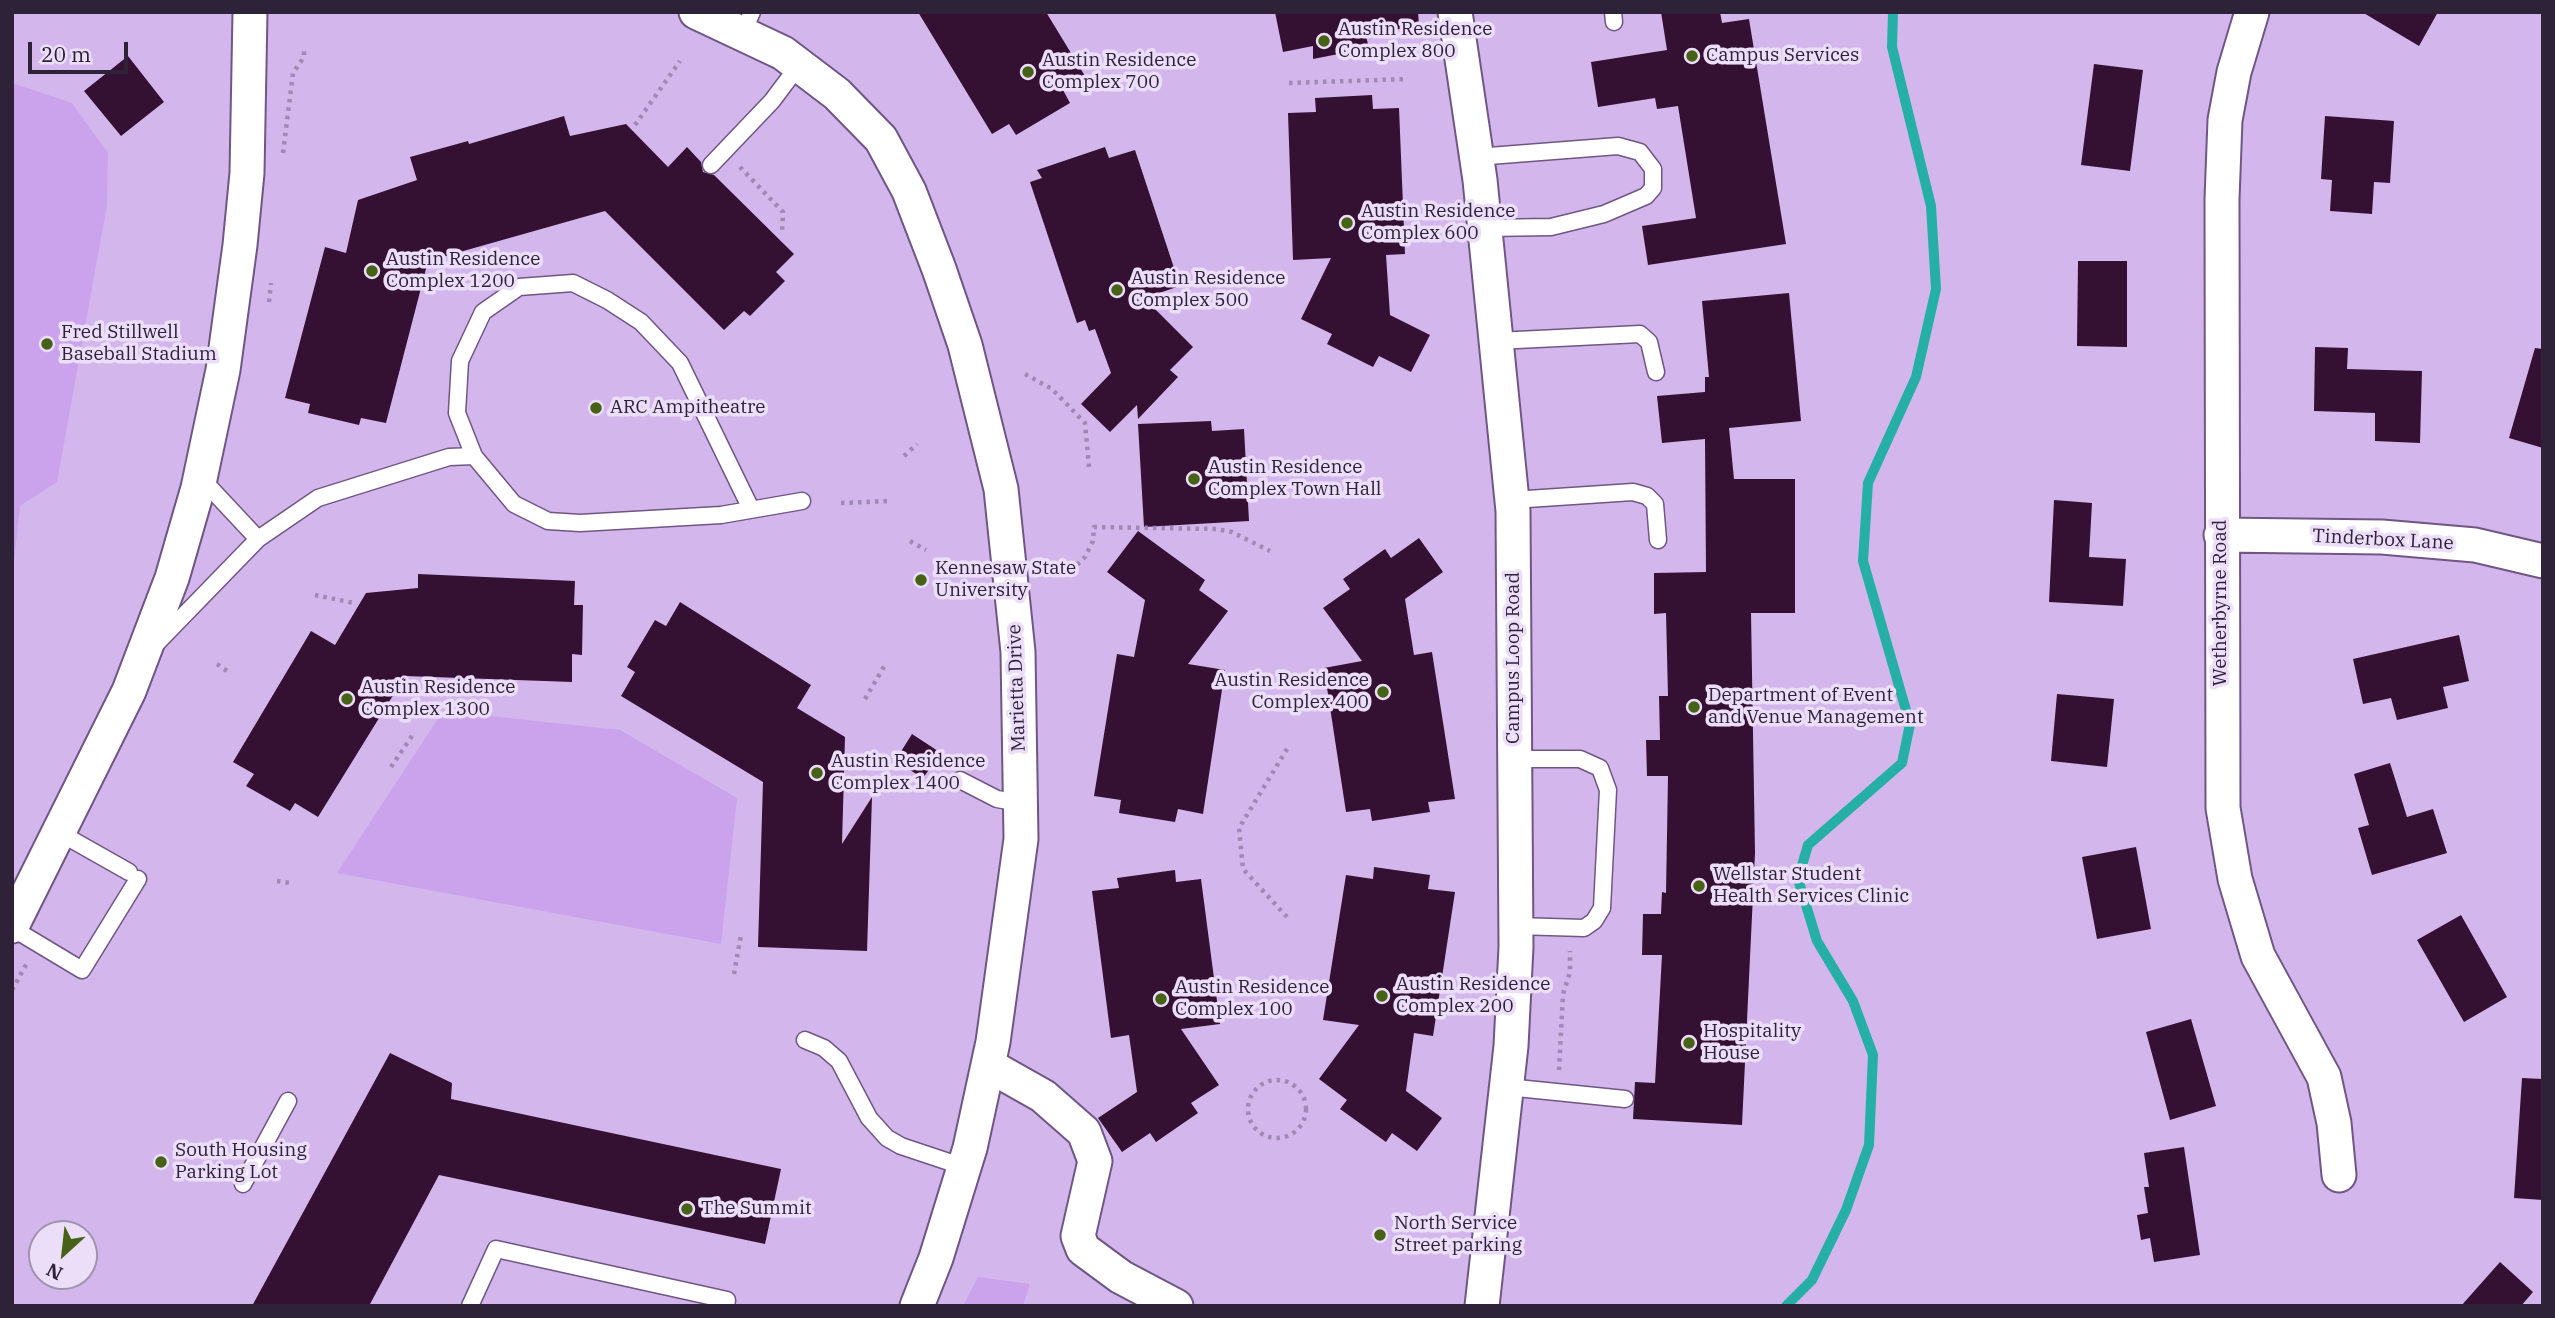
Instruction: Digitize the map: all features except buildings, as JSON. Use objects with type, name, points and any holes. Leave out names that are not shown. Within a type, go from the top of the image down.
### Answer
[{"type":"street","points":[[12,927],[60,833],[143,657],[172,578],[200,477],[223,370],[240,245],[247,173],[250,12]]},
{"type":"street","name":"Marietta Drive","points":[[696,12],[748,22],[837,94],[881,139],[909,191],[965,345],[1002,489],[1018,652],[1021,839],[1008,946],[988,1065],[964,1167],[936,1258],[917,1306]]},
{"type":"street","name":"Campus Loop Road","points":[[1455,12],[1485,228],[1512,500],[1516,926],[1507,1087],[1482,1306]]},
{"type":"street","name":"Wetherbyrne Road","points":[[2252,12],[2234,72],[2225,120],[2222,199],[2223,808],[2235,879],[2258,956],[2324,1077],[2334,1123],[2339,1175]]},
{"type":"street","name":"Tinderbox Lane","points":[[2221,535],[2382,537],[2435,541],[2475,545],[2543,561]]},
{"type":"street","points":[[988,1065],[1051,1102],[1084,1132],[1095,1161],[1078,1236],[1083,1249],[1121,1277],[1176,1306]]},
{"type":"lane","points":[[711,165],[772,101],[799,65]]},
{"type":"lane","points":[[1476,156],[1618,146],[1640,152],[1653,169],[1653,188],[1646,195],[1604,214],[1551,227],[1485,228]]},
{"type":"lane","points":[[751,509],[680,363],[641,322],[607,300],[573,283],[519,287],[483,312],[460,360],[457,413],[474,456],[514,504],[548,521],[659,519],[751,509],[802,501]]},
{"type":"lane","points":[[1496,341],[1640,334],[1649,342],[1656,372]]},
{"type":"lane","points":[[143,657],[258,539],[318,498],[449,457],[474,456]]},
{"type":"lane","points":[[200,477],[258,539]]},
{"type":"lane","points":[[1512,500],[1633,492],[1647,496],[1654,504],[1658,540]]},
{"type":"lane","points":[[1514,759],[1580,759],[1600,768],[1608,790],[1602,908],[1594,922],[1584,928],[1516,926]]},
{"type":"lane","points":[[960,780],[997,799],[1020,803]]},
{"type":"lane","points":[[12,927],[82,970],[133,876],[60,833]]},
{"type":"lane","points":[[805,1040],[824,1048],[839,1061],[869,1118],[887,1138],[901,1146],[964,1167]]},
{"type":"lane","points":[[1507,1087],[1625,1099]]},
{"type":"lane","points":[[243,1184],[288,1101]]},
{"type":"lane","points":[[470,1306],[496,1249],[727,1300],[726,1306]]},
{"type":"path","points":[[635,125],[680,61]]},
{"type":"path","points":[[1289,83],[1408,79]]},
{"type":"path","points":[[724,151],[783,212],[782,233]]},
{"type":"path","points":[[1025,374],[1052,389],[1086,423],[1089,467]]},
{"type":"path","points":[[904,456],[917,444]]},
{"type":"path","points":[[841,503],[888,501]]},
{"type":"path","points":[[1061,570],[1077,565],[1084,557],[1093,541],[1094,527],[1216,529],[1232,532],[1270,551]]},
{"type":"path","points":[[910,541],[926,550]]},
{"type":"path","points":[[315,595],[354,603]]},
{"type":"path","points":[[217,664],[230,673]]},
{"type":"path","points":[[865,699],[885,665]]},
{"type":"path","points":[[391,767],[412,736]]},
{"type":"path","points":[[1287,749],[1239,828],[1243,870],[1287,917]]},
{"type":"path","points":[[276,881],[290,883]]},
{"type":"path","points":[[1559,1092],[1563,994],[1570,972],[1571,928]]},
{"type":"path","points":[[734,974],[741,935]]},
{"type":"path","points":[[1284,1080],[1293,1084],[1304,1098],[1305,1117],[1294,1132],[1277,1138],[1267,1136],[1252,1124],[1248,1104],[1251,1095],[1265,1082],[1284,1080]]},
{"type":"shaded area","name":"Fred Stillwell Baseball Stadium","points":[[12,83],[72,103],[108,153],[107,205],[57,482],[20,506],[12,579]]},
{"type":"shaded area","points":[[443,711],[620,730],[737,798],[721,944],[337,873]]},
{"type":"shaded area","points":[[978,1277],[1030,1284],[1023,1306],[963,1306]]},
{"type":"waterway","points":[[1786,1306],[1812,1280],[1846,1210],[1869,1145],[1873,1055],[1853,1001],[1817,941],[1798,879],[1808,845],[1902,763],[1910,724],[1863,561],[1868,483],[1916,377],[1936,289],[1931,206],[1892,47],[1893,12]]},
{"type":"place","name":"Austin Residence Complex 800","points":[[1324,41]]},
{"type":"place","name":"Campus Services","points":[[1692,56]]},
{"type":"place","name":"Austin Residence Complex 700","points":[[1028,72]]},
{"type":"place","name":"Austin Residence Complex 600","points":[[1347,223]]},
{"type":"place","name":"Austin Residence Complex 1200","points":[[372,271]]},
{"type":"place","name":"Austin Residence Complex 500","points":[[1117,290]]},
{"type":"place","name":"Fred Stillwell Baseball Stadium","points":[[47,344]]},
{"type":"place","name":"ARC Ampitheatre","points":[[596,408]]},
{"type":"place","name":"Austin Residence Complex Town Hall","points":[[1194,479]]},
{"type":"place","name":"Kennesaw State University","points":[[921,580]]},
{"type":"place","name":"Austin Residence Complex 400","points":[[1383,692]]},
{"type":"place","name":"Austin Residence Complex 1300","points":[[347,699]]},
{"type":"place","name":"Department of Event and Venue Management","points":[[1694,707]]},
{"type":"place","name":"Austin Residence Complex 1400","points":[[817,773]]},
{"type":"place","name":"Wellstar Student Health Services Clinic","points":[[1699,886]]},
{"type":"place","name":"Austin Residence Complex 200","points":[[1382,996]]},
{"type":"place","name":"Austin Residence Complex 100","points":[[1161,999]]},
{"type":"place","name":"Hospitality House","points":[[1689,1043]]},
{"type":"place","name":"South Housing Parking Lot","points":[[161,1162]]},
{"type":"place","name":"The Summit","points":[[687,1209]]},
{"type":"place","name":"North Service Street parking","points":[[1380,1235]]}]
